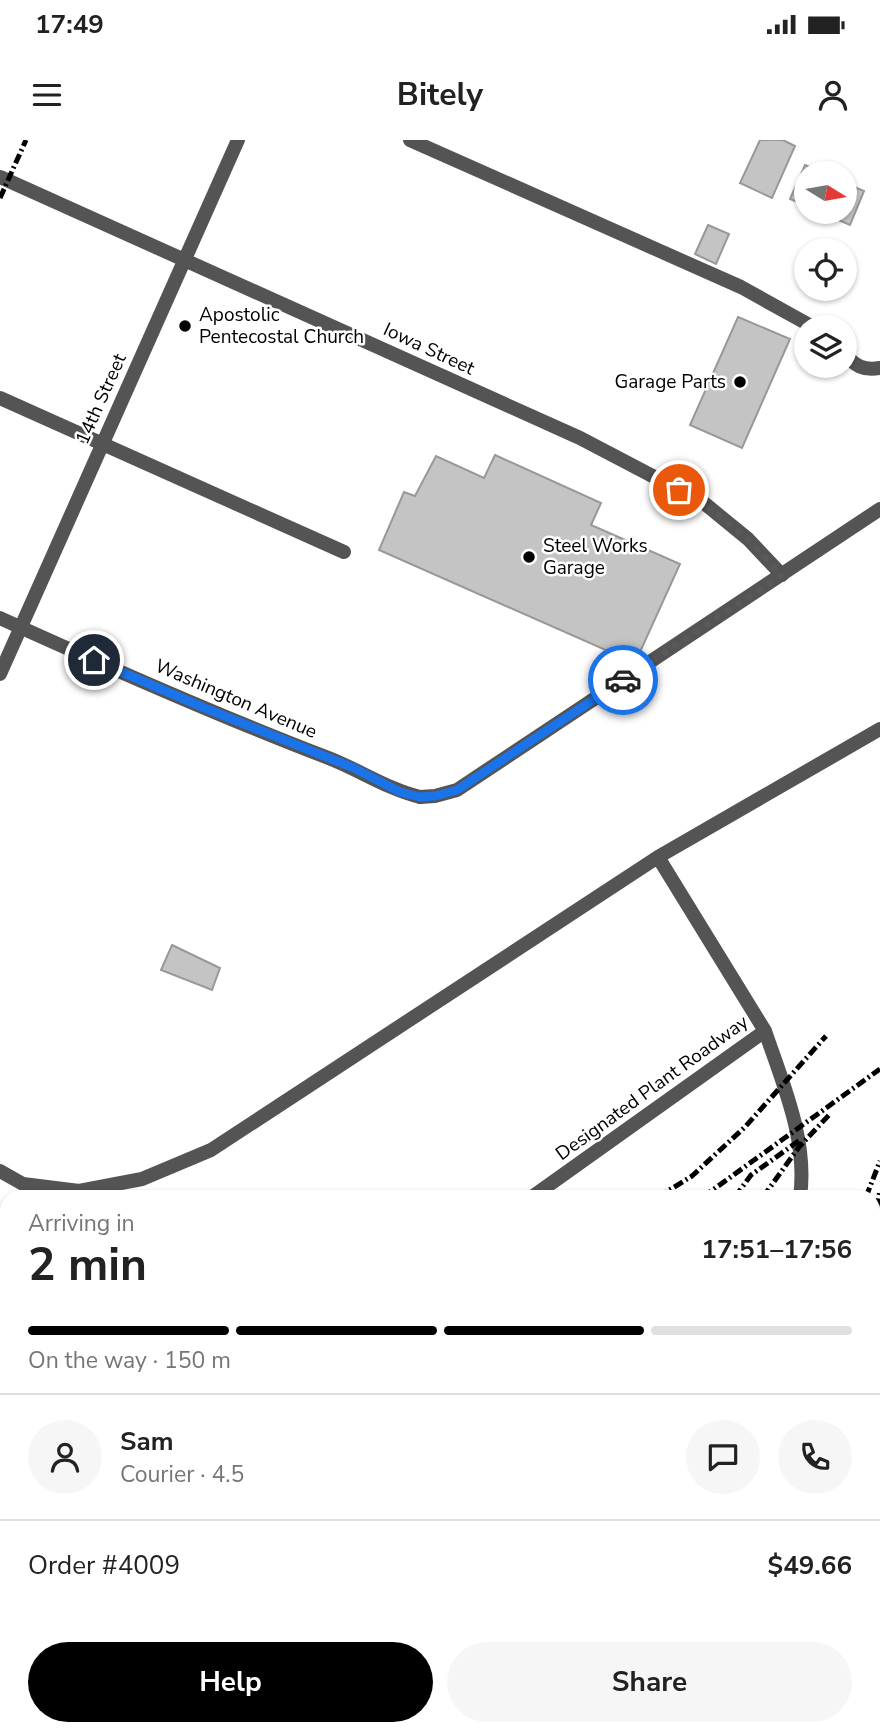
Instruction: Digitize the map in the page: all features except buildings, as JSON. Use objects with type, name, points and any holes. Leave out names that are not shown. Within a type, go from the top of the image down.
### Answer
[{"type":"street","name":"14th Street","points":[[0,674],[238,140]]},
{"type":"street","points":[[410,140],[741,287],[794,316]]},
{"type":"street","name":"Iowa Street","points":[[0,177],[580,439],[704,503],[748,539],[782,575]]},
{"type":"street","points":[[857,365],[880,368]]},
{"type":"street","points":[[0,398],[344,552]]},
{"type":"street","points":[[782,575],[880,509]]},
{"type":"street","name":"Washington Avenue","points":[[0,618],[207,709],[354,768],[400,792],[420,797],[457,790],[782,575]]},
{"type":"street","points":[[84,1190],[142,1179],[211,1150],[658,857],[880,729]]},
{"type":"street","name":"Designated Plant Roadway","points":[[542,1190],[765,1031],[658,857]]},
{"type":"street","points":[[765,1031],[793,1119],[803,1172],[801,1190]]},
{"type":"street","points":[[0,1171],[23,1184],[71,1190]]},
{"type":"railway","points":[[0,198],[26,140]]},
{"type":"railway","points":[[669,1190],[692,1176],[745,1127],[826,1036]]},
{"type":"railway","points":[[713,1190],[880,1069]]},
{"type":"railway","points":[[768,1190],[799,1147],[829,1115]]},
{"type":"railway","points":[[740,1190],[751,1175],[800,1140]]},
{"type":"railway","points":[[869,1190],[880,1161]]},
{"type":"way so far","points":[[623,680],[782,575],[748,539],[704,503],[679,490]]},
{"type":"place","name":"Apostolic Pentecostal Church","points":[[185,326]]},
{"type":"place","name":"Garage Parts","points":[[740,382]]},
{"type":"place","name":"Steel Works Garage","points":[[529,557]]},
{"type":"route","points":[[94,660],[354,768],[400,792],[420,797],[457,790],[623,680]]}]
